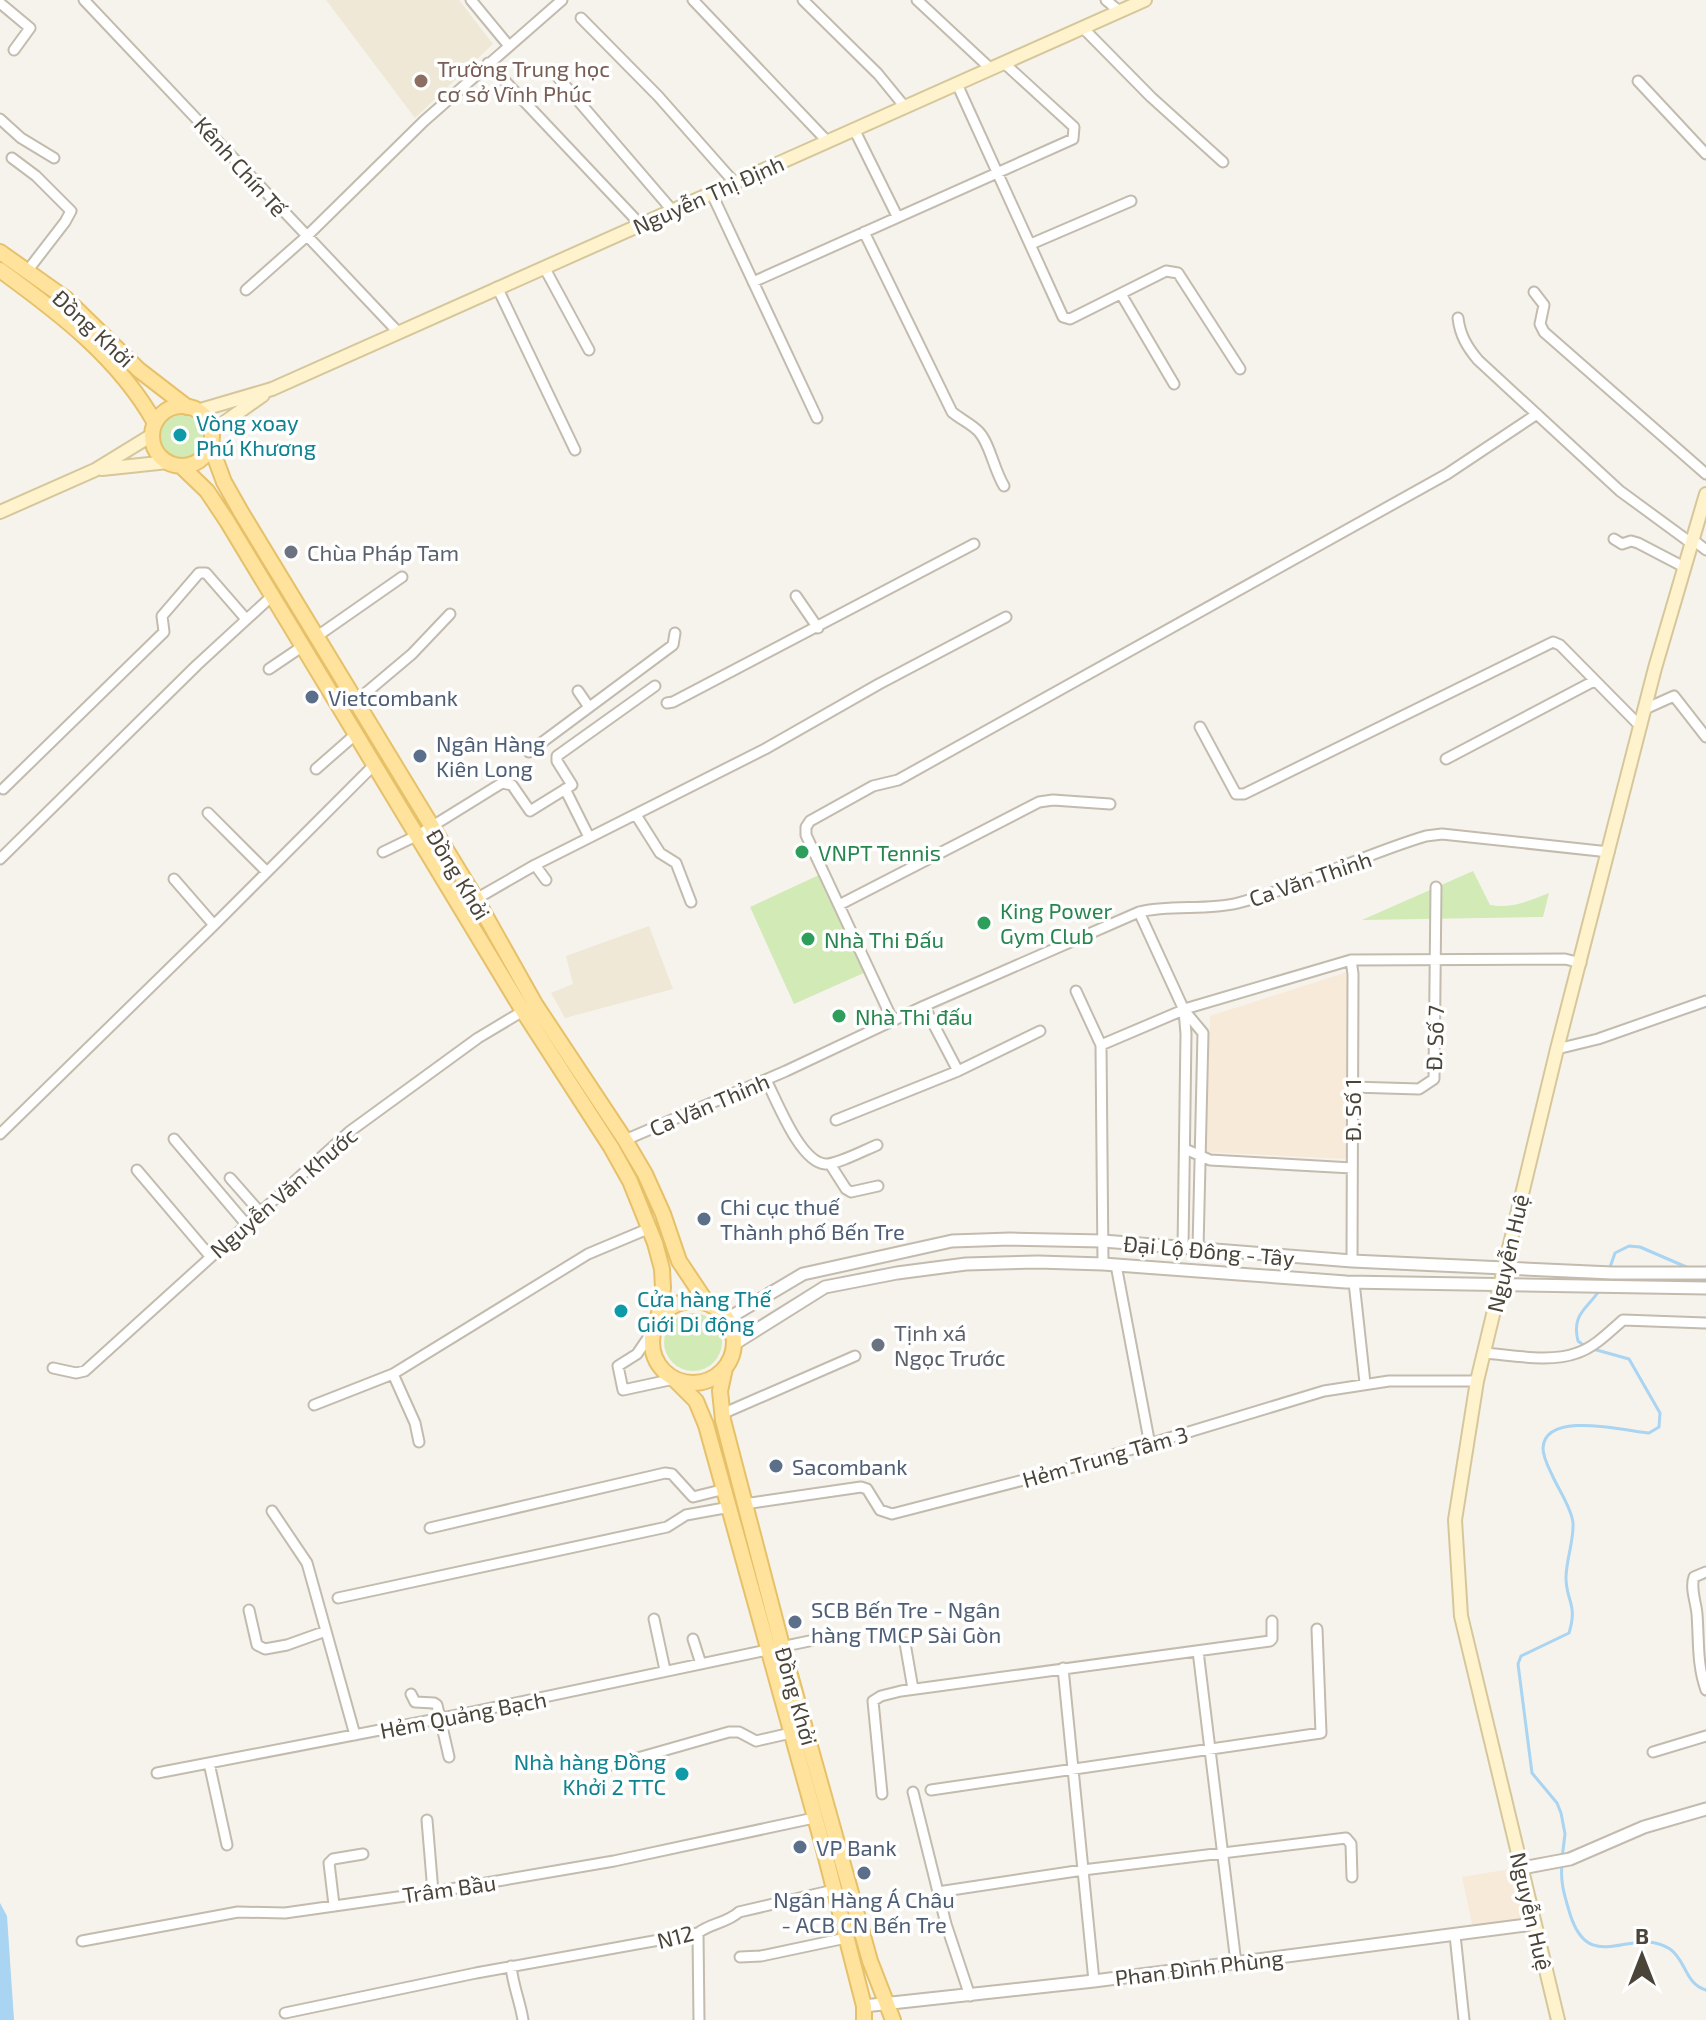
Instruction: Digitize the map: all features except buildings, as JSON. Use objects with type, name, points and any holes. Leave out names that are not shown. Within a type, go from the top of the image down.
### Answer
[{"type":"main road","name":"Nguyễn Thị Định","points":[[192,409],[272,389],[1145,0]]},
{"type":"main road","name":"Đồng Khởi","points":[[0,252],[65,298],[139,370],[192,409]]},
{"type":"main road","name":"Đồng Khởi","points":[[0,270],[52,308],[127,380],[153,429]]},
{"type":"main road","points":[[101,353],[112,341]]},
{"type":"main road","name":"Nguyễn Thị Định","points":[[211,438],[272,389]]},
{"type":"main road","points":[[0,512],[95,470],[153,429],[165,411],[179,406],[204,416],[211,438],[196,462],[95,470]]},
{"type":"main road","points":[[153,429],[156,451],[175,464]]},
{"type":"main road","name":"Đồng Khởi","points":[[211,438],[224,482],[355,702],[523,1011],[630,1181],[650,1228],[663,1278],[662,1304],[655,1325]]},
{"type":"main road","name":"Đồng Khởi","points":[[175,464],[207,491],[375,764],[476,899],[535,1004],[625,1140],[657,1200],[679,1261],[707,1303]]},
{"type":"main road","name":"Nguyễn Huệ","points":[[1558,2020],[1458,1593],[1455,1520],[1477,1381],[1557,1049],[1645,709],[1706,494]]},
{"type":"main road","points":[[694,1300],[718,1309],[727,1319],[733,1331],[734,1344],[725,1368],[715,1377],[688,1383],[674,1379],[663,1371],[651,1346],[655,1325],[668,1308],[694,1300]]},
{"type":"main road","name":"Đồng Khởi","points":[[725,1368],[720,1391],[722,1414],[737,1505],[775,1648],[850,1886],[870,1961],[893,2020]]},
{"type":"main road","name":"Đồng Khởi","points":[[674,1379],[696,1401],[725,1489],[737,1505]]},
{"type":"main road","name":"Đồng Khởi","points":[[775,1648],[791,1733],[864,2013]]},
{"type":"main road","points":[[834,1890],[850,1886]]},
{"type":"street","name":"Kênh Chín Tế","points":[[84,0],[398,332]]},
{"type":"street","points":[[471,0],[509,46]]},
{"type":"street","points":[[246,290],[488,63],[562,0]]},
{"type":"street","points":[[693,0],[827,141]]},
{"type":"street","points":[[803,0],[878,74],[905,107]]},
{"type":"street","points":[[917,0],[991,69]]},
{"type":"street","points":[[1106,0],[1119,11]]},
{"type":"street","points":[[1,2],[30,28],[14,50]]},
{"type":"street","points":[[581,18],[658,96],[734,182]]},
{"type":"street","points":[[1083,28],[1151,97],[1223,162]]},
{"type":"street","points":[[488,63],[640,224]]},
{"type":"street","points":[[753,282],[1073,139],[1074,127],[1004,63]]},
{"type":"street","points":[[557,76],[672,210]]},
{"type":"street","points":[[1638,81],[1706,154]]},
{"type":"street","points":[[957,84],[1066,319],[1166,271],[1178,273],[1240,369]]},
{"type":"street","points":[[0,119],[21,138],[54,158]]},
{"type":"street","points":[[854,129],[897,216]]},
{"type":"street","points":[[12,158],[36,176],[71,211],[28,270]]},
{"type":"street","points":[[711,192],[817,418]]},
{"type":"street","points":[[1031,244],[1131,201]]},
{"type":"street","points":[[864,232],[952,412],[977,430],[984,440],[994,471],[1004,486]]},
{"type":"street","points":[[544,267],[589,350]]},
{"type":"street","points":[[497,287],[575,450]]},
{"type":"street","points":[[1534,292],[1544,305],[1540,324],[1544,332],[1706,474]]},
{"type":"street","points":[[1121,294],[1174,384]]},
{"type":"street","points":[[1458,318],[1459,330],[1467,348],[1478,360],[1620,491],[1706,550]]},
{"type":"street","points":[[893,1021],[806,835],[810,821],[873,786],[900,778],[1447,474],[1537,414]]},
{"type":"street","points":[[1614,539],[1622,544],[1631,541],[1638,543],[1684,567]]},
{"type":"street","points":[[667,703],[818,628],[974,544]]},
{"type":"street","points":[[3,789],[161,636],[165,627],[162,616],[199,573],[206,573],[246,619]]},
{"type":"street","points":[[316,637],[402,577]]},
{"type":"street","points":[[0,859],[272,596]]},
{"type":"street","points":[[796,596],[818,628]]},
{"type":"street","points":[[355,702],[412,654],[450,614]]},
{"type":"street","points":[[476,899],[589,837],[731,767],[1006,617]]},
{"type":"street","points":[[529,752],[673,645],[675,633]]},
{"type":"street","points":[[1200,727],[1236,794],[1240,795],[1553,642],[1560,645],[1641,727]]},
{"type":"street","points":[[269,669],[303,646]]},
{"type":"street","points":[[1446,759],[1594,681]]},
{"type":"street","points":[[383,852],[425,832],[502,783],[512,785],[530,811],[572,785],[557,756],[655,686]]},
{"type":"street","points":[[578,691],[589,707]]},
{"type":"street","points":[[1645,709],[1674,696],[1706,737]]},
{"type":"street","points":[[316,769],[356,734]]},
{"type":"street","points":[[0,1134],[375,764]]},
{"type":"street","points":[[565,789],[589,837]]},
{"type":"street","points":[[839,905],[1039,802],[1110,804]]},
{"type":"street","points":[[208,813],[267,872]]},
{"type":"street","points":[[636,815],[660,853],[676,863],[691,902]]},
{"type":"street","name":"Ca Văn Thỉnh","points":[[625,1140],[1139,912],[1159,907],[1233,904],[1281,891],[1410,841],[1434,835],[1609,852]]},
{"type":"street","points":[[535,865],[546,880]]},
{"type":"street","points":[[174,879],[214,925]]},
{"type":"street","points":[[1436,887],[1436,960]]},
{"type":"street","points":[[1139,912],[1184,1010],[1203,1033],[1198,1249]]},
{"type":"street","points":[[1101,1045],[1184,1010],[1351,960],[1565,959],[1581,963]]},
{"type":"street","name":"Đ. Số 1","points":[[1351,960],[1352,1261]]},
{"type":"street","name":"Đ. Số 7","points":[[1352,1087],[1419,1089],[1434,1079],[1436,960]]},
{"type":"street","points":[[1076,991],[1101,1045],[1103,1264]]},
{"type":"street","points":[[1557,1049],[1598,1039],[1706,1001]]},
{"type":"street","points":[[924,1006],[958,1071]]},
{"type":"street","points":[[1183,1248],[1184,1010]]},
{"type":"street","name":"Nguyễn Văn Khước","points":[[53,1368],[76,1373],[85,1371],[349,1132],[478,1038],[523,1011]]},
{"type":"street","points":[[836,1120],[958,1071],[1040,1031]]},
{"type":"street","points":[[766,1080],[804,1151],[816,1161],[830,1164],[877,1145]]},
{"type":"street","points":[[174,1139],[246,1224]]},
{"type":"street","points":[[1185,1149],[1200,1157],[1352,1168]]},
{"type":"street","points":[[830,1164],[851,1192],[878,1186]]},
{"type":"street","points":[[137,1170],[210,1256]]},
{"type":"street","points":[[230,1178],[260,1212]]},
{"type":"street","points":[[314,1405],[393,1374],[588,1254],[650,1228]]},
{"type":"street","name":"Đại Lộ Đông - Tây","points":[[727,1319],[803,1274],[952,1241],[1103,1241],[1352,1261],[1607,1273],[1706,1273]]},
{"type":"street","name":"Đại Lộ Đông - Tây","points":[[734,1344],[825,1287],[966,1264],[1103,1264],[1354,1282],[1706,1288]]},
{"type":"street","points":[[1116,1265],[1150,1445]]},
{"type":"street","points":[[1354,1282],[1365,1383]]},
{"type":"street","points":[[1484,1353],[1529,1357],[1576,1354],[1623,1320],[1705,1323]]},
{"type":"street","points":[[655,1325],[637,1354],[618,1366],[623,1390],[674,1379]]},
{"type":"street","points":[[722,1414],[855,1356]]},
{"type":"street","points":[[393,1374],[415,1423],[419,1442]]},
{"type":"street","name":"Hẻm Trung Tâm 3","points":[[737,1505],[861,1487],[867,1489],[880,1510],[892,1514],[1150,1445],[1324,1391],[1389,1381],[1477,1381]]},
{"type":"street","points":[[430,1528],[665,1473],[672,1474],[693,1497],[725,1489]]},
{"type":"street","points":[[338,1598],[667,1527],[686,1515],[737,1505]]},
{"type":"street","points":[[272,1511],[307,1563],[355,1735]]},
{"type":"street","points":[[1706,1572],[1694,1577],[1692,1584],[1699,1669],[1706,1690]]},
{"type":"street","points":[[249,1610],[257,1645],[265,1649],[326,1631]]},
{"type":"street","points":[[654,1619],[665,1670]]},
{"type":"street","points":[[882,1794],[873,1701],[881,1696],[913,1689],[1270,1641],[1272,1621]]},
{"type":"street","points":[[931,1790],[1321,1733],[1317,1629]]},
{"type":"street","points":[[693,1639],[701,1664]]},
{"type":"street","name":"Hẻm Quảng Bạch","points":[[157,1773],[442,1718],[814,1640]]},
{"type":"street","points":[[905,1643],[913,1689]]},
{"type":"street","points":[[1198,1651],[1236,1963]]},
{"type":"street","points":[[1063,1668],[1094,1981]]},
{"type":"street","points":[[411,1694],[415,1702],[434,1703],[442,1718],[449,1757]]},
{"type":"street","points":[[613,1765],[729,1732],[739,1732],[756,1741],[791,1733]]},
{"type":"street","points":[[1653,1752],[1706,1736]]},
{"type":"street","points":[[209,1763],[227,1845]]},
{"type":"street","points":[[913,1792],[938,1892],[970,1996]]},
{"type":"street","points":[[1522,1868],[1570,1859],[1644,1827],[1706,1809]]},
{"type":"street","name":"Trâm Bầu","points":[[82,1941],[206,1916],[238,1912],[285,1913],[433,1892],[614,1861],[814,1818]]},
{"type":"street","points":[[427,1820],[433,1892]]},
{"type":"street","points":[[938,1892],[1083,1870],[1346,1838],[1351,1844],[1352,1877]]},
{"type":"street","points":[[334,1905],[329,1863],[333,1859],[363,1854]]},
{"type":"street","name":"N12","points":[[285,2013],[511,1966],[698,1933],[713,1923],[729,1920],[739,1912],[834,1890]]},
{"type":"street","name":"Phan Đình Phùng","points":[[864,2013],[887,2005],[1534,1924]]},
{"type":"street","points":[[698,1933],[699,2020]]},
{"type":"street","points":[[1455,1935],[1464,2020]]},
{"type":"street","points":[[740,1957],[761,1956],[846,1938]]},
{"type":"street","points":[[511,1966],[513,1990],[523,2020]]},
{"type":"shaded area","name":"Trường Trung học cơ sở Vĩnh Phúc","points":[[326,0],[459,0],[493,44],[415,118]]},
{"type":"shaded area","points":[[649,926],[673,989],[565,1018],[551,993],[573,984],[566,956]]},
{"type":"shaded area","points":[[1347,972],[1346,1159],[1206,1152],[1210,1016]]},
{"type":"shaded area","points":[[1516,1868],[1528,1921],[1473,1928],[1462,1877]]},
{"type":"green space","points":[[182,415],[198,421],[204,437],[198,453],[182,459],[166,453],[160,437],[166,421]]},
{"type":"green space","points":[[1473,871],[1490,905],[1513,905],[1549,893],[1543,917],[1362,920]]},
{"type":"green space","name":"Nhà Thi Đấu","points":[[821,874],[866,972],[794,1004],[750,907]]},
{"type":"green space","points":[[693,1313],[714,1321],[722,1342],[714,1363],[693,1371],[672,1363],[664,1342],[672,1321]]},
{"type":"water","points":[[0,1903],[7,1916],[14,2020],[0,2020]]},
{"type":"waterway","points":[[1609,1270],[1615,1253],[1629,1246],[1640,1247],[1691,1269]]},
{"type":"waterway","points":[[1586,1347],[1578,1341],[1577,1324],[1582,1312],[1601,1288]]},
{"type":"waterway","points":[[1562,1858],[1565,1834],[1561,1813],[1557,1803],[1532,1773],[1518,1664],[1521,1656],[1569,1633],[1571,1623],[1572,1609],[1566,1578],[1573,1523],[1568,1506],[1546,1463],[1543,1448],[1547,1436],[1557,1429],[1571,1426],[1649,1433],[1659,1427],[1660,1413],[1629,1359],[1593,1349]]},
{"type":"waterway","points":[[1562,1865],[1562,1884],[1570,1914],[1578,1933],[1589,1943],[1600,1947],[1656,1943],[1670,1949],[1694,1983],[1706,1990]]},
{"type":"place","name":"Trường Trung học cơ sở Vĩnh Phúc","points":[[421,81]]},
{"type":"place","name":"Vòng xoay Phú Khương","points":[[180,435]]},
{"type":"place","name":"Chùa Pháp Tam","points":[[291,552]]},
{"type":"place","name":"Vietcombank","points":[[312,697]]},
{"type":"place","name":"Ngân Hàng Kiên Long","points":[[420,756]]},
{"type":"place","name":"VNPT Tennis","points":[[802,852]]},
{"type":"place","name":"King Power Gym Club","points":[[984,923]]},
{"type":"place","name":"Nhà Thi Đấu","points":[[808,939]]},
{"type":"place","name":"Nhà Thi đấu","points":[[839,1016]]},
{"type":"place","name":"Chi cục thuế Thành phố Bến Tre","points":[[704,1219]]},
{"type":"place","name":"Cửa hàng Thế Giới Di động","points":[[621,1311]]},
{"type":"place","name":"Tịnh xá Ngọc Trước","points":[[878,1345]]},
{"type":"place","name":"Sacombank","points":[[776,1466]]},
{"type":"place","name":"SCB Bến Tre - Ngân hàng TMCP Sài Gòn","points":[[795,1622]]},
{"type":"place","name":"Nhà hàng Đồng Khởi 2 TTC","points":[[682,1774]]},
{"type":"place","name":"VP Bank","points":[[800,1847]]},
{"type":"place","name":"Ngân Hàng Á Châu - ACB CN Bến Tre","points":[[864,1873]]}]
